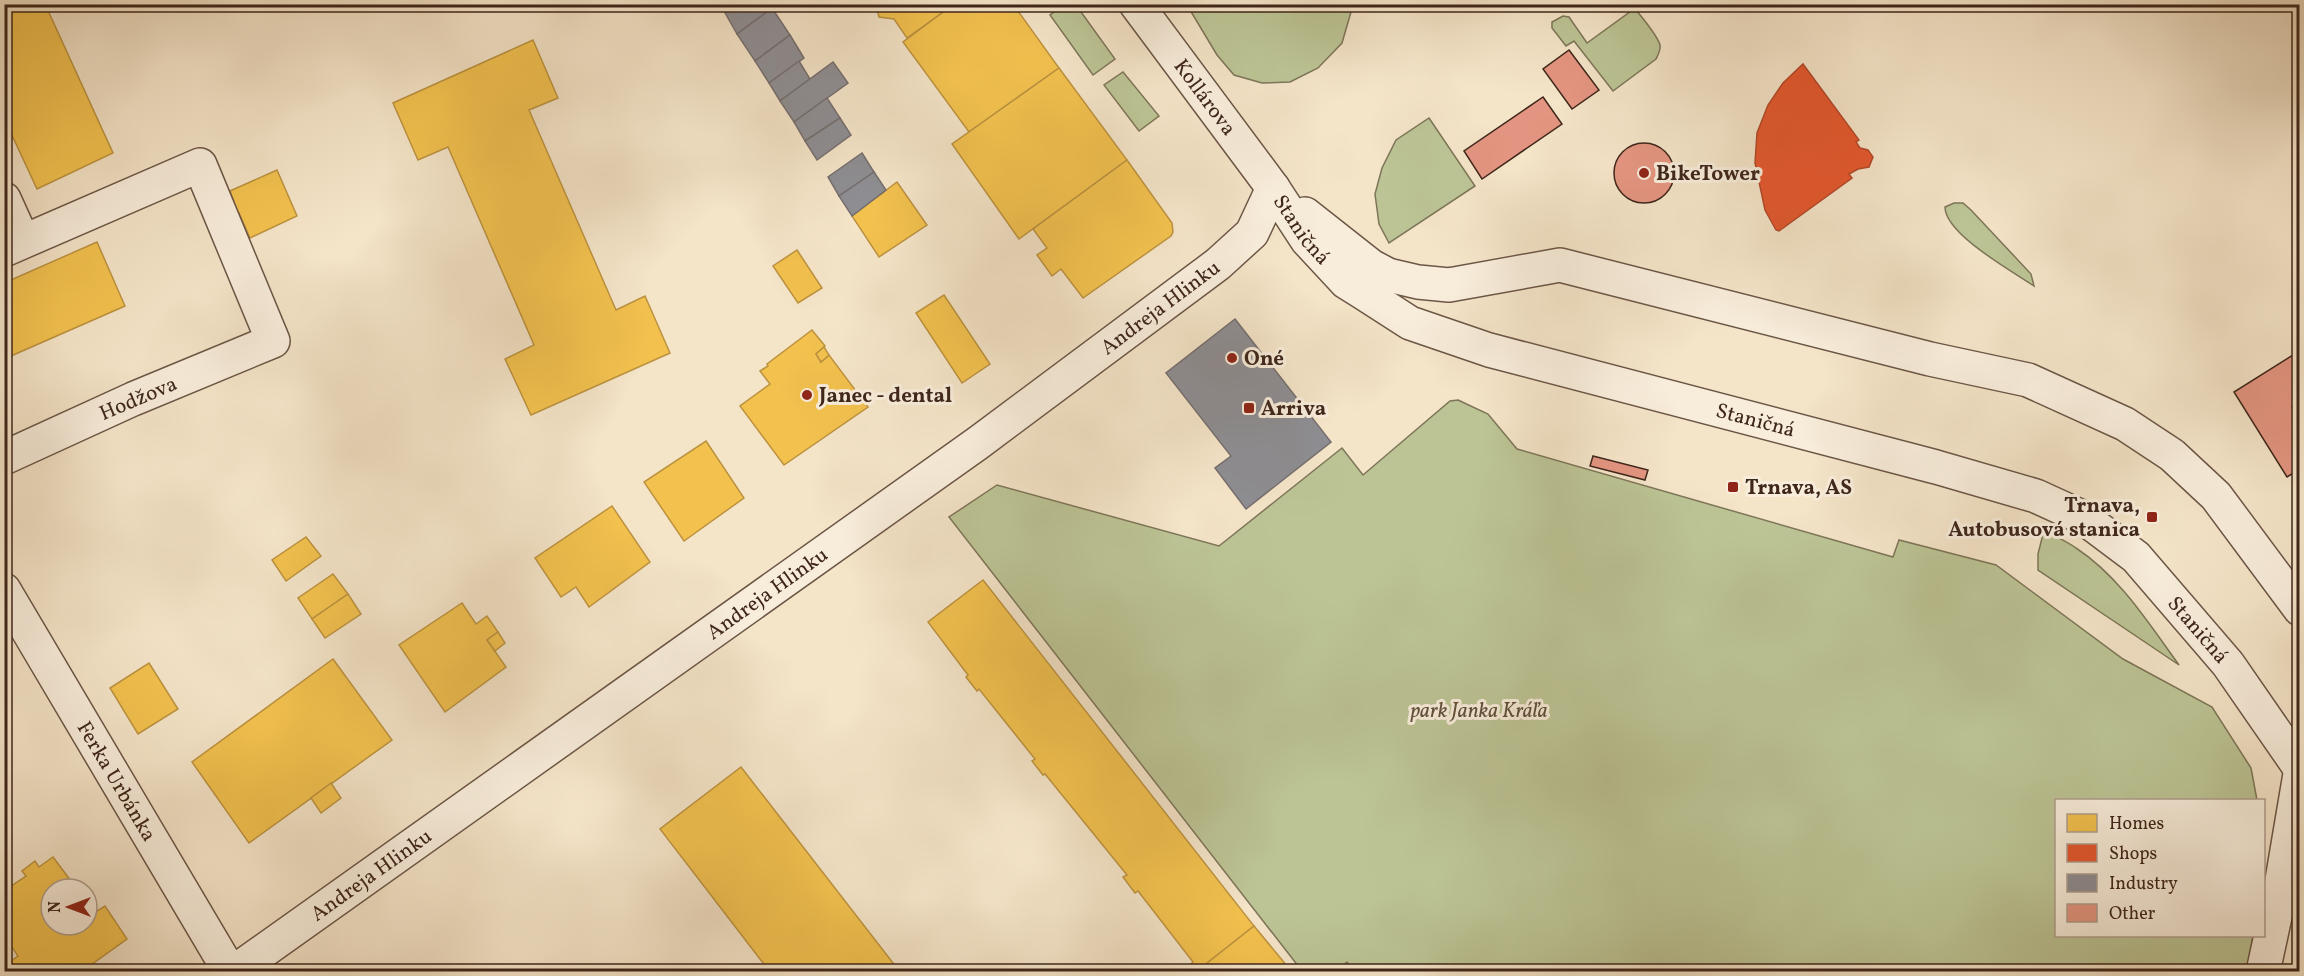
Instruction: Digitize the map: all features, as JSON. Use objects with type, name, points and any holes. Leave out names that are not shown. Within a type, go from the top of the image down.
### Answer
[{"type":"street","name":"Kollárova","points":[[1136,4],[1273,188]]},
{"type":"street","name":"Hodžova","points":[[4,458],[133,399],[273,341],[200,165],[14,245]]},
{"type":"street","name":"Staničná","points":[[1273,188],[1371,267],[1388,275],[1418,282],[1449,285],[1560,265],[2038,385],[2125,424],[2172,455],[2216,496],[2300,609]]},
{"type":"street","name":"Staničná","points":[[1273,188],[1307,240],[1346,282],[1410,324],[1489,350],[1834,440],[2036,496],[2084,518],[2136,557],[2228,664],[2300,768]]},
{"type":"street","name":"Andreja Hlinku","points":[[232,972],[978,443],[1218,264],[1252,233],[1273,188]]},
{"type":"street","points":[[4,199],[14,245]]},
{"type":"street","name":"Ferka Urbánka","points":[[4,590],[232,972]]},
{"type":"street","points":[[2263,972],[2279,898],[2300,774]]},
{"type":"green space","points":[[1065,4],[1076,5],[1115,59],[1093,75],[1050,15]]},
{"type":"green space","points":[[1187,5],[1353,5],[1342,43],[1318,68],[1290,82],[1262,83],[1234,75],[1217,55]]},
{"type":"green space","points":[[1627,5],[1632,5],[1648,24],[1658,40],[1660,49],[1656,59],[1613,91],[1574,41],[1566,46],[1552,28],[1552,22],[1563,16],[1569,17],[1587,43],[1631,11]]},
{"type":"green space","points":[[1123,72],[1159,116],[1139,131],[1104,85]]},
{"type":"green space","points":[[1429,118],[1475,186],[1389,243],[1379,224],[1375,194],[1382,168],[1396,140]]},
{"type":"green space","points":[[1954,203],[1963,203],[1971,210],[2031,274],[2034,286],[1996,262],[1956,229],[1948,218],[1945,207]]},
{"type":"green space","name":"park Janka Kráľa","points":[[1458,400],[1488,414],[1517,449],[1893,557],[1899,540],[1996,565],[2123,659],[2212,707],[2251,768],[2257,799],[2055,799],[2055,937],[2253,937],[2248,971],[1355,972],[1347,962],[1335,971],[1302,971],[949,517],[997,485],[1219,546],[1342,448],[1363,475],[1450,401]]},
{"type":"green space","points":[[2044,530],[2092,560],[2120,587],[2179,665],[2038,570],[2038,554]]},
{"type":"building: Homes","points":[[4,4],[45,4],[113,153],[37,189],[4,118]]},
{"type":"building: Homes","points":[[879,4],[954,4],[907,38],[894,19],[879,17],[877,9]]},
{"type":"building: Homes","points":[[954,4],[1013,4],[1059,68],[969,132],[903,42]]},
{"type":"building: Homes","points":[[533,40],[558,98],[529,110],[616,310],[645,296],[670,353],[531,415],[505,359],[534,345],[448,147],[418,160],[393,103]]},
{"type":"building: Homes","points":[[1059,68],[1127,160],[1019,239],[952,144]]},
{"type":"building: Homes","points":[[1127,160],[1172,223],[1173,232],[1171,236],[1083,298],[1061,269],[1052,276],[1037,255],[1047,248],[1033,229]]},
{"type":"building: Homes","points":[[277,170],[297,216],[250,238],[239,213],[235,214],[230,204],[234,202],[230,191]]},
{"type":"building: Homes","points":[[897,182],[927,225],[879,257],[852,216]]},
{"type":"building: Homes","points":[[97,242],[125,306],[4,359],[4,283]]},
{"type":"building: Homes","points":[[797,250],[822,288],[798,303],[773,266]]},
{"type":"building: Homes","points":[[944,295],[990,364],[962,383],[916,313]]},
{"type":"building: Homes","name":"Janec - dental","points":[[812,330],[825,346],[816,354],[821,362],[829,355],[868,407],[784,465],[740,406],[770,384],[760,371]]},
{"type":"building: Homes","points":[[824,347],[829,355],[821,362],[816,354]]},
{"type":"building: Homes","points":[[706,441],[744,498],[684,541],[644,482]]},
{"type":"building: Homes","points":[[612,506],[650,562],[589,607],[576,587],[561,597],[535,558]]},
{"type":"building: Homes","points":[[306,537],[321,556],[286,581],[272,560]]},
{"type":"building: Homes","points":[[333,574],[348,594],[312,619],[298,598]]},
{"type":"building: Homes","points":[[983,580],[1254,926],[1197,971],[1191,964],[1193,962],[1138,891],[1135,893],[1123,877],[1127,875],[1045,774],[1043,775],[1032,761],[1035,759],[979,689],[977,691],[966,677],[968,675],[928,622]]},
{"type":"building: Homes","points":[[348,594],[361,614],[325,638],[312,619]]},
{"type":"building: Homes","points":[[462,603],[476,624],[487,616],[498,632],[487,640],[506,667],[445,712],[399,645]]},
{"type":"building: Homes","points":[[498,632],[505,643],[495,651],[487,640]]},
{"type":"building: Homes","points":[[333,659],[392,740],[249,843],[192,762]]},
{"type":"building: Homes","points":[[149,663],[178,709],[138,734],[110,688]]},
{"type":"building: Homes","points":[[741,767],[900,972],[770,972],[660,829]]},
{"type":"building: Homes","points":[[331,783],[341,798],[321,813],[311,798]]},
{"type":"building: Homes","points":[[53,857],[68,877],[39,877],[39,937],[99,937],[99,910],[105,906],[127,939],[81,972],[19,972],[11,961],[18,956],[4,935],[4,891],[26,876],[22,871],[35,861],[39,867]]},
{"type":"building: Homes","points":[[1254,926],[1292,972],[1197,972],[1197,971]]},
{"type":"building: Shops","points":[[1803,64],[1859,140],[1856,142],[1860,148],[1868,150],[1873,157],[1869,167],[1849,174],[1852,178],[1779,231],[1776,230],[1765,210],[1755,163],[1757,133],[1768,105],[1783,83]]},
{"type":"building: Industry","points":[[733,4],[773,4],[775,7],[737,34],[724,11]]},
{"type":"building: Industry","points":[[772,8],[790,35],[755,61],[737,34]]},
{"type":"building: Industry","points":[[790,35],[804,58],[769,83],[755,61]]},
{"type":"building: Industry","points":[[799,61],[810,79],[780,101],[769,83]]},
{"type":"building: Industry","points":[[833,62],[848,83],[794,122],[780,101]]},
{"type":"building: Industry","points":[[827,98],[840,118],[805,141],[794,122]]},
{"type":"building: Industry","points":[[840,118],[851,135],[817,160],[805,141]]},
{"type":"building: Industry","points":[[862,153],[874,172],[839,196],[828,177]]},
{"type":"building: Industry","points":[[874,172],[886,190],[852,216],[839,196]]},
{"type":"building: Industry","name":"Arriva","points":[[1235,319],[1331,442],[1246,509],[1215,468],[1231,456],[1166,373]]},
{"type":"building: Other","points":[[1569,50],[1599,90],[1572,109],[1543,69]]},
{"type":"building: Other","points":[[1543,97],[1562,124],[1482,179],[1464,151]]},
{"type":"building: Other","name":"BikeTower","points":[[1644,143],[1665,152],[1674,173],[1665,194],[1644,203],[1623,194],[1614,173],[1623,152]]},
{"type":"building: Other","points":[[2296,353],[2300,359],[2300,402],[2292,407],[2300,419],[2300,469],[2287,477],[2234,392]]},
{"type":"building: Other","points":[[1593,456],[1648,470],[1645,480],[1590,466]]},
{"type":"place","name":"BikeTower","points":[[1644,173]]},
{"type":"place","name":"Oné","points":[[1232,358]]},
{"type":"place","name":"Janec - dental","points":[[807,395]]},
{"type":"place","name":"Arriva","points":[[1249,408]]},
{"type":"place","name":"Trnava, AS","points":[[1733,487]]},
{"type":"place","name":"Trnava, Autobusová stanica","points":[[2152,517]]}]
